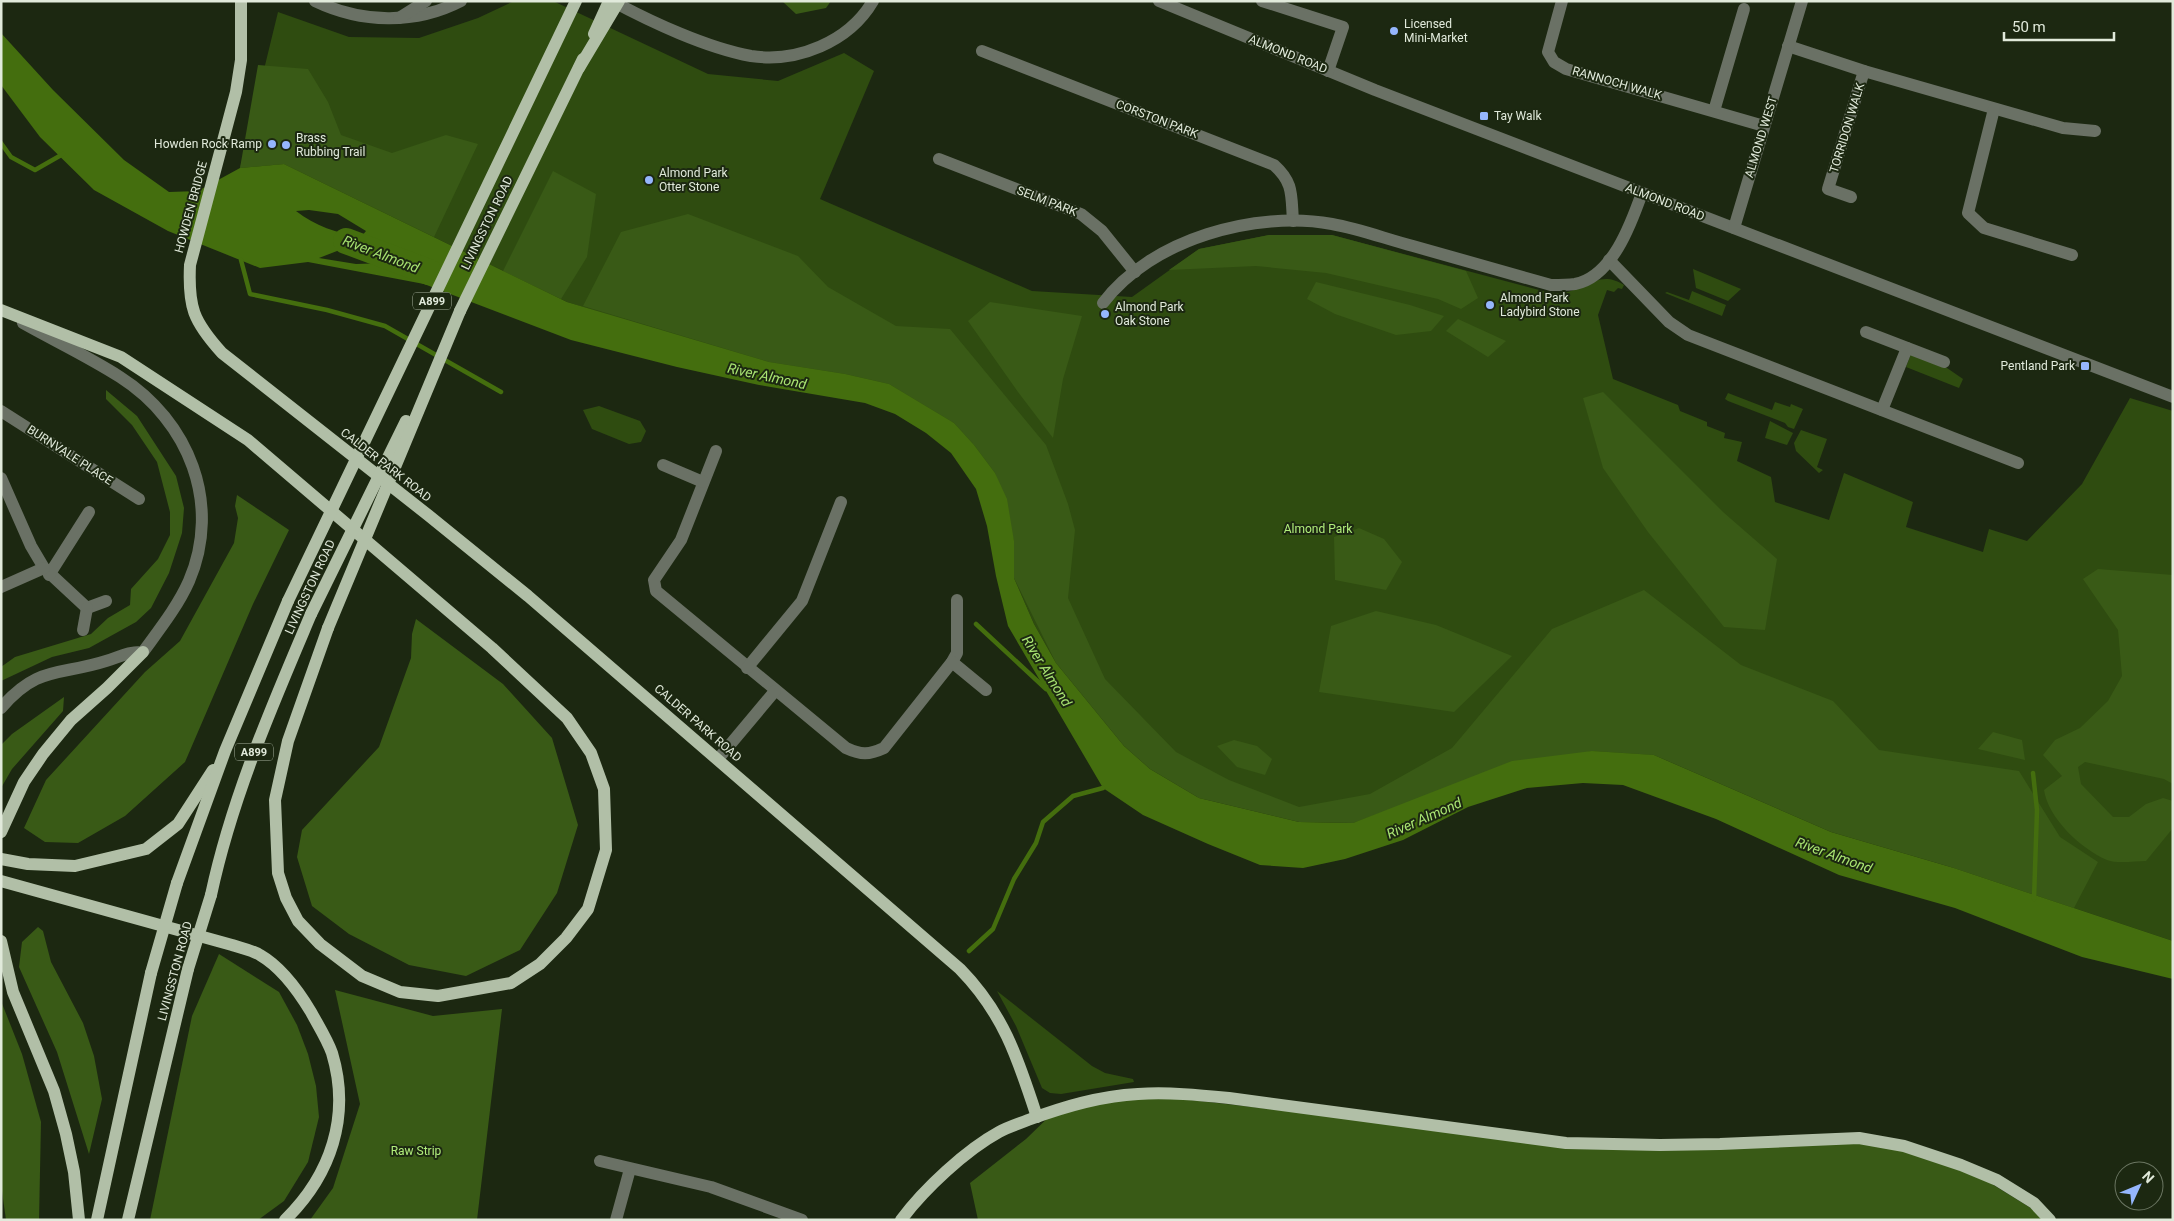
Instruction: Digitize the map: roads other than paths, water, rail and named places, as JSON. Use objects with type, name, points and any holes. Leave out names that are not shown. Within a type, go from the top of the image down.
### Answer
[{"type":"main road","name":"HOWDEN BRIDGE","points":[[190,265],[236,92],[241,60],[241,1]]},
{"type":"main road","name":"LIVINGSTON ROAD","points":[[97,1220],[151,972],[177,883],[226,752],[288,601],[576,1]]},
{"type":"main road","name":"LIVINGSTON ROAD","points":[[128,1220],[188,969],[211,895],[222,845],[264,724],[311,614],[579,68],[610,1]]},
{"type":"main road","points":[[579,68],[619,1]]},
{"type":"main road","name":"CALDER PARK ROAD","points":[[190,265],[189,289],[193,309],[202,331],[222,353],[528,596],[932,944],[975,984],[987,999],[1007,1033],[1017,1056],[1037,1117]]},
{"type":"main road","points":[[1,311],[121,357],[248,440],[492,648],[567,718],[591,753],[604,789],[606,850],[588,909],[566,938],[540,964],[511,983],[438,996],[400,992],[362,976],[320,944],[298,921],[278,873],[275,800],[288,740],[328,628],[460,311]]},
{"type":"main road","points":[[1,832],[24,782],[43,754],[70,720],[107,688],[143,652]]},
{"type":"main road","points":[[1,859],[28,864],[75,866],[146,849],[178,824],[226,752]]},
{"type":"main road","points":[[1,881],[157,923],[260,955],[287,980],[303,999],[332,1052],[338,1083],[339,1114],[333,1145],[321,1174],[302,1203],[285,1220]]},
{"type":"main road","points":[[1,941],[14,992],[54,1091],[74,1172],[79,1220]]},
{"type":"main road","points":[[901,1220],[916,1200],[980,1144],[1000,1131],[1066,1106],[1114,1096],[1138,1094],[1185,1094],[1229,1098],[1566,1143],[1710,1144],[1859,1138],[1904,1146],[1961,1165],[1997,1180],[2034,1203],[2050,1220]]},
{"type":"street","points":[[315,1],[353,15],[397,19],[411,18],[461,1]]},
{"type":"street","points":[[397,19],[426,1]]},
{"type":"street","points":[[610,1],[698,40],[750,56],[781,57],[806,52],[848,31],[870,5]]},
{"type":"street","name":"ALMOND ROAD","points":[[1159,1],[1375,90],[2173,397]]},
{"type":"street","points":[[1262,1],[1342,27],[1328,71]]},
{"type":"street","name":"RANNOCH WALK","points":[[1562,1],[1548,52],[1554,62],[1566,69],[1764,126]]},
{"type":"street","name":"ALMOND WEST","points":[[1734,228],[1802,1]]},
{"type":"street","points":[[1714,111],[1744,9]]},
{"type":"street","name":"TORRIDON WALK","points":[[1788,46],[1864,71],[2063,128],[2095,130]]},
{"type":"street","name":"CORSTON PARK","points":[[982,51],[1274,165],[1286,175],[1291,190],[1293,221]]},
{"type":"street","name":"TORRIDON WALK","points":[[1851,197],[1828,189],[1864,71]]},
{"type":"street","points":[[1994,109],[1968,213],[1984,228],[2072,255]]},
{"type":"street","name":"SELM PARK","points":[[939,159],[1081,214],[1102,231],[1135,272]]},
{"type":"street","points":[[1103,303],[1118,285],[1158,255],[1196,238],[1256,223],[1293,221],[1332,224],[1551,285],[1576,284],[1595,275],[1609,260],[1629,227],[1642,193]]},
{"type":"street","points":[[1609,260],[1669,322],[1688,335],[2018,462]]},
{"type":"street","points":[[1,311],[121,377],[161,410],[182,441],[195,473],[204,514],[200,548],[188,582],[143,652],[130,651],[105,662],[52,672],[36,678],[12,696],[1,708]]},
{"type":"street","points":[[1866,332],[1944,362]]},
{"type":"street","points":[[1882,410],[1907,348]]},
{"type":"street","name":"BURNVALE PLACE","points":[[1,411],[139,499]]},
{"type":"street","points":[[716,451],[681,540],[654,580],[656,591],[846,748],[858,754],[870,754],[884,748],[952,662],[957,653],[957,600]]},
{"type":"street","points":[[663,465],[703,482]]},
{"type":"street","points":[[1,478],[32,546],[46,571],[87,608]]},
{"type":"street","points":[[747,668],[802,601],[841,502]]},
{"type":"street","points":[[1,587],[46,571],[89,512]]},
{"type":"street","points":[[87,608],[106,601]]},
{"type":"street","points":[[83,630],[87,608]]},
{"type":"street","points":[[952,662],[986,690]]},
{"type":"street","points":[[718,759],[775,691]]},
{"type":"street","points":[[600,1161],[711,1187],[802,1220]]},
{"type":"street","points":[[616,1220],[630,1168]]},
{"type":"water","points":[[1,33],[53,90],[124,160],[169,192],[198,191],[240,168],[284,164],[567,302],[769,362],[845,374],[889,384],[954,423],[974,445],[995,473],[1007,499],[1014,541],[1014,578],[1034,624],[1056,663],[1124,746],[1150,769],[1199,798],[1299,822],[1353,823],[1512,761],[1592,751],[1654,755],[1831,832],[1954,868],[2173,941],[2173,979],[2082,957],[1955,908],[1839,875],[1716,819],[1623,785],[1583,783],[1527,788],[1468,807],[1403,840],[1345,859],[1303,868],[1260,865],[1208,844],[1143,815],[1103,788],[1008,626],[987,526],[976,489],[951,453],[926,433],[895,414],[865,403],[759,385],[677,367],[571,340],[424,284],[308,262],[260,268],[168,231],[94,190],[40,137],[1,85]],"holes":[[[309,210],[338,214],[366,231],[361,237],[335,231],[311,221],[296,211]],[[337,251],[396,254],[405,256],[387,263],[356,264],[319,258]]]},
{"type":"waterway","points":[[1,143],[11,157],[35,170],[63,154]]},
{"type":"waterway","name":"River Almond","points":[[346,241],[429,272]]},
{"type":"waterway","points":[[241,260],[250,294],[327,310],[385,326],[501,392]]},
{"type":"waterway","points":[[976,624],[1046,689]]},
{"type":"waterway","points":[[2033,773],[2037,810],[2034,899]]},
{"type":"waterway","points":[[969,951],[993,929],[1014,879],[1036,843],[1043,822],[1073,796],[1103,788]]},
{"type":"place","name":"Licensed Mini-Market","points":[[1394,31]]},
{"type":"place","name":"Tay Walk","points":[[1484,116]]},
{"type":"place","name":"Howden Rock Ramp","points":[[272,144]]},
{"type":"place","name":"Brass Rubbing Trail","points":[[286,145]]},
{"type":"place","name":"Almond Park Otter Stone","points":[[649,180]]},
{"type":"place","name":"Almond Park Ladybird Stone","points":[[1490,305]]},
{"type":"place","name":"Almond Park Oak Stone","points":[[1105,314]]},
{"type":"place","name":"Pentland Park","points":[[2085,366]]},
{"type":"park label","name":"Almond Park","points":[[1318,529]]},
{"type":"park label","name":"Raw Strip","points":[[416,1151]]}]
